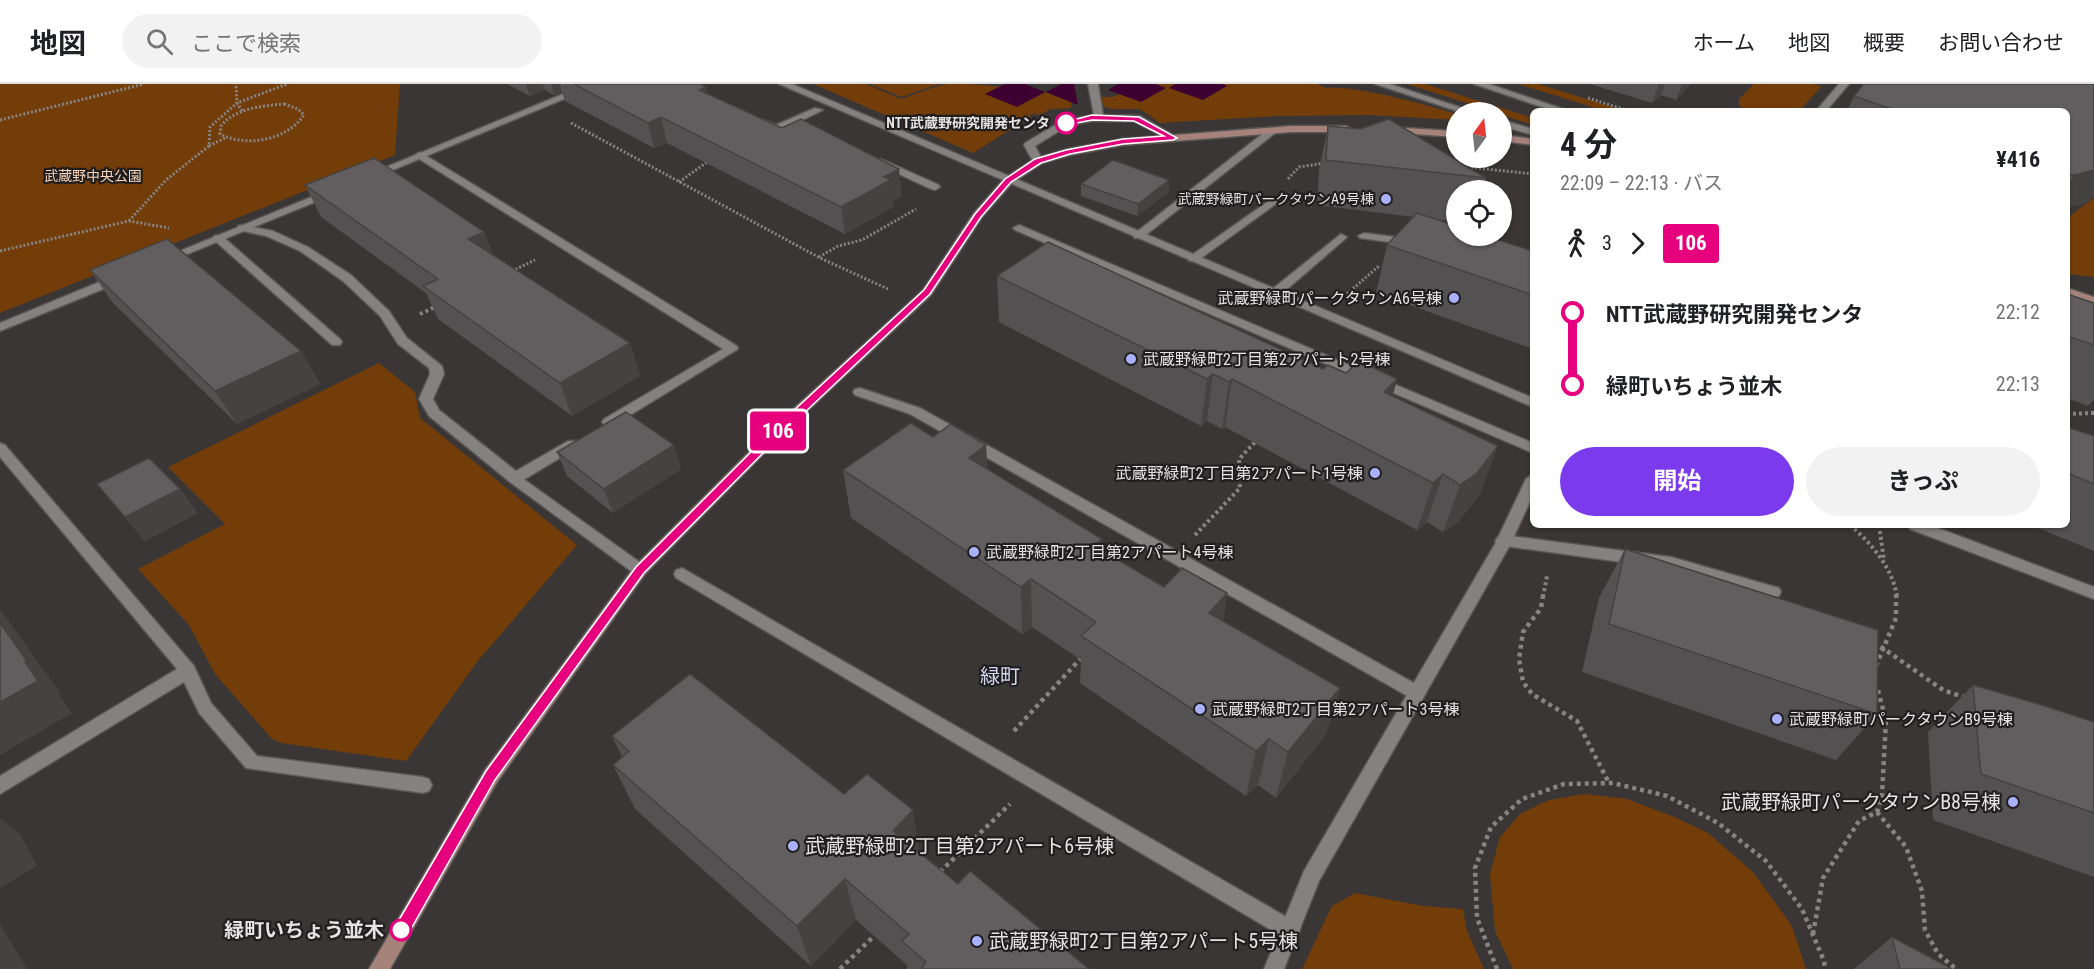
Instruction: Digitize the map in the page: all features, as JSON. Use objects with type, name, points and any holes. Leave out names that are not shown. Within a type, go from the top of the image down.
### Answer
[{"type":"street","points":[[153,265],[596,84]]},
{"type":"street","points":[[784,84],[1530,402]]},
{"type":"street","points":[[1093,84],[1099,118]]},
{"type":"street","points":[[1380,84],[1446,105]]},
{"type":"street","points":[[1479,84],[1555,108]]},
{"type":"street","points":[[1825,84],[1842,86]]},
{"type":"street","points":[[1824,108],[1842,86]]},
{"type":"street","points":[[753,118],[776,129],[798,123],[818,110]]},
{"type":"street","points":[[1038,161],[1029,145],[1066,123],[1099,118],[1136,118],[1173,138]]},
{"type":"street","points":[[1512,128],[1530,136]]},
{"type":"street","points":[[379,969],[490,776],[640,570],[781,428],[927,292],[978,215],[1008,181],[1038,161],[1068,152],[1123,142],[1274,130],[1353,129]]},
{"type":"street","points":[[1138,236],[1274,130]]},
{"type":"street","points":[[1377,130],[1446,133]]},
{"type":"street","points":[[1512,138],[1530,137]]},
{"type":"street","points":[[420,155],[732,348],[515,478]]},
{"type":"street","points":[[874,159],[935,187]]},
{"type":"street","points":[[1193,259],[1273,201]]},
{"type":"street","points":[[242,228],[269,233],[304,249],[347,278],[385,314],[402,341],[435,366],[437,374],[426,399],[434,413],[515,478],[640,570]]},
{"type":"street","points":[[1019,228],[1530,447]]},
{"type":"street","points":[[1364,236],[1417,243]]},
{"type":"street","points":[[1274,294],[1341,237]]},
{"type":"street","points":[[218,238],[336,342]]},
{"type":"street","points":[[0,327],[131,273]]},
{"type":"street","points":[[2070,293],[2094,301]]},
{"type":"street","points":[[860,392],[915,411],[1416,693]]},
{"type":"street","points":[[0,448],[188,671],[206,708],[252,764],[423,785]]},
{"type":"street","points":[[1274,969],[1311,877],[1503,541],[1530,484]]},
{"type":"street","points":[[1923,528],[2094,593]]},
{"type":"street","points":[[1503,541],[1671,563],[1773,592]]},
{"type":"street","points":[[682,574],[1290,930]]},
{"type":"street","points":[[0,786],[188,671]]},
{"type":"path","points":[[0,120],[144,84]]},
{"type":"path","points":[[236,84],[237,103],[242,111]]},
{"type":"path","points":[[208,146],[210,128],[237,103],[287,84]]},
{"type":"path","points":[[284,104],[295,106],[302,110],[304,115],[296,126],[273,137],[246,141],[225,138],[220,134],[219,129],[222,123],[242,111],[284,104]]},
{"type":"path","points":[[570,123],[819,257],[892,291]]},
{"type":"path","points":[[129,220],[149,193],[166,177],[208,146],[225,138]]},
{"type":"path","points":[[679,182],[718,154]]},
{"type":"path","points":[[1273,201],[1281,195],[1290,173],[1301,164],[1333,163]]},
{"type":"path","points":[[1474,168],[1530,174]]},
{"type":"path","points":[[819,257],[838,246],[862,240],[940,195],[932,191],[935,187]]},
{"type":"path","points":[[0,251],[129,220],[176,229]]},
{"type":"path","points":[[1321,313],[1392,254],[1417,243]]},
{"type":"path","points":[[504,274],[566,245]]},
{"type":"path","points":[[392,328],[443,303]]},
{"type":"path","points":[[2070,414],[2094,413]]},
{"type":"path","points":[[1854,528],[1864,536],[1884,561]]},
{"type":"path","points":[[1873,674],[1896,618],[1897,599],[1884,561],[1879,528]]},
{"type":"path","points":[[1545,547],[1548,575],[1541,608],[1523,632],[1519,659],[1522,682],[1532,694],[1577,721],[1609,783]]},
{"type":"path","points":[[1864,637],[1883,647],[1943,690],[1973,700]]},
{"type":"path","points":[[1876,686],[1886,720],[1882,795],[1878,812]]},
{"type":"path","points":[[933,879],[1034,781]]},
{"type":"path","points":[[1497,969],[1477,918],[1475,868],[1491,828],[1522,799],[1564,784],[1609,783],[1667,796],[1718,823],[1766,861],[1802,909],[1824,961],[1825,969]]},
{"type":"path","points":[[1813,935],[1823,878],[1859,821],[1878,812]]},
{"type":"path","points":[[1878,812],[1906,847],[1922,891],[1925,930],[1938,954],[1956,969]]},
{"type":"path","points":[[840,969],[882,928]]},
{"type":"green space","name":"武蔵野中央公園","points":[[0,84],[400,84],[395,155],[0,313]]},
{"type":"green space","points":[[813,84],[866,84],[901,99],[947,84],[993,86],[1017,90],[1032,99],[1045,92],[1071,102],[1071,108],[1051,109],[1039,115],[1033,113],[973,153]]},
{"type":"green space","points":[[870,84],[939,84],[901,97]]},
{"type":"green space","points":[[1142,84],[1317,84],[1326,88],[1352,89],[1409,101],[1446,111],[1446,119],[1369,115],[1278,116],[1160,123],[1140,109],[1114,109],[1091,104],[1099,97],[1113,97]]},
{"type":"green space","points":[[1407,84],[1425,84],[1482,102],[1464,102]]},
{"type":"green space","points":[[1518,84],[1538,84],[1616,108],[1595,108]]},
{"type":"green space","points":[[1754,84],[1822,86],[1802,108],[1742,108],[1739,106],[1739,99]]},
{"type":"green space","points":[[1512,111],[1530,117],[1530,124],[1512,118]]},
{"type":"green space","points":[[2094,198],[2094,277],[2070,274],[2071,215]]},
{"type":"green space","points":[[379,363],[415,392],[420,418],[577,545],[477,662],[406,761],[281,743],[272,739],[215,674],[189,625],[138,569],[225,524],[168,467]]},
{"type":"green space","points":[[1585,794],[1627,799],[1677,818],[1708,833],[1753,872],[1792,926],[1806,969],[1513,969],[1495,931],[1490,874],[1500,837],[1520,814],[1549,800]]},
{"type":"green space","points":[[1355,893],[1423,906],[1463,909],[1467,931],[1484,969],[1302,969],[1332,906]]},
{"type":"shaded area","points":[[1005,84],[1025,84],[1045,92],[1017,107],[985,94]]},
{"type":"shaded area","points":[[1061,84],[1074,84],[1078,105],[1046,92]]},
{"type":"shaded area","points":[[1118,84],[1156,84],[1166,88],[1141,102],[1108,90]]},
{"type":"shaded area","points":[[1175,84],[1223,84],[1227,86],[1203,100],[1169,88]]},
{"type":"building","points":[[574,84],[700,84],[706,87],[699,90],[782,128],[801,119],[899,169],[884,177],[891,180],[841,207],[661,117],[648,123]]},
{"type":"building","points":[[1864,84],[2094,84],[2094,170],[2070,175],[2070,108],[1888,108],[1854,96]]},
{"type":"building","points":[[1389,119],[1446,154],[1446,168],[1470,168],[1486,178],[1326,160],[1328,126],[1360,129]]},
{"type":"building","points":[[374,158],[484,232],[468,239],[630,343],[560,383],[423,286],[438,279],[305,185]]},
{"type":"building","points":[[1113,160],[1169,180],[1138,204],[1081,184]]},
{"type":"building","points":[[1417,213],[1446,223],[1446,246],[1512,244],[1530,250],[1530,294],[1387,245]]},
{"type":"building","points":[[167,239],[301,351],[215,391],[90,270]]},
{"type":"building","points":[[1048,242],[1323,369],[1328,365],[1346,373],[1359,361],[1397,379],[1384,392],[1498,446],[1477,473],[1460,485],[1443,474],[1433,483],[1232,379],[1229,382],[1213,374],[1207,379],[997,276]]},
{"type":"building","points":[[2070,295],[2094,303],[2094,345],[2070,337]]},
{"type":"building","points":[[626,412],[674,445],[604,489],[557,452]]},
{"type":"building","points":[[911,423],[933,437],[951,424],[986,445],[969,458],[1102,539],[1094,546],[1164,587],[1182,568],[1227,593],[1209,613],[1340,688],[1288,752],[1269,739],[1256,751],[1081,636],[1096,622],[1031,579],[1021,587],[843,470]]},
{"type":"building","points":[[2070,428],[2094,436],[2094,484],[2070,474]]},
{"type":"building","points":[[149,458],[180,489],[125,517],[97,484]]},
{"type":"building","points":[[1625,549],[1878,630],[1877,714],[1609,624]]},
{"type":"building","points":[[0,623],[38,681],[0,702]]},
{"type":"building","points":[[690,674],[844,794],[867,774],[913,810],[893,831],[958,884],[970,871],[1089,969],[921,969],[926,962],[902,941],[909,934],[845,879],[797,926],[613,765],[629,751],[612,736]]},
{"type":"building","points":[[1973,685],[2094,722],[2094,813],[1981,774]]},
{"type":"building","points":[[1892,937],[1952,969],[1900,969]]},
{"type":"bus line","name":"106","points":[[401,930],[490,776],[640,570],[781,428],[927,292],[978,215],[1008,181],[1038,161],[1068,152],[1123,142],[1173,138],[1136,118],[1092,118],[1066,123]]},
{"type":"place","name":"NTT武蔵野研究開発センタ","points":[[1066,123]]},
{"type":"place","name":"武蔵野緑町パークタウンA9号棟","points":[[1386,199]]},
{"type":"place","name":"武蔵野緑町パークタウンA6号棟","points":[[1454,298]]},
{"type":"place","name":"武蔵野緑町2丁目第2アパート2号棟","points":[[1131,359]]},
{"type":"place","name":"武蔵野緑町2丁目第2アパート1号棟","points":[[1375,473]]},
{"type":"place","name":"武蔵野緑町2丁目第2アパート4号棟","points":[[974,552]]},
{"type":"place","name":"武蔵野緑町2丁目第2アパート3号棟","points":[[1200,709]]},
{"type":"place","name":"武蔵野緑町パークタウンB9号棟","points":[[1777,719]]},
{"type":"place","name":"武蔵野緑町パークタウンB8号棟","points":[[2013,802]]},
{"type":"place","name":"武蔵野緑町2丁目第2アパート6号棟","points":[[793,846]]},
{"type":"place","name":"緑町いちょう並木","points":[[401,930]]},
{"type":"place","name":"武蔵野緑町2丁目第2アパート5号棟","points":[[977,941]]},
{"type":"district","name":"緑町","points":[[1000,676]]}]
